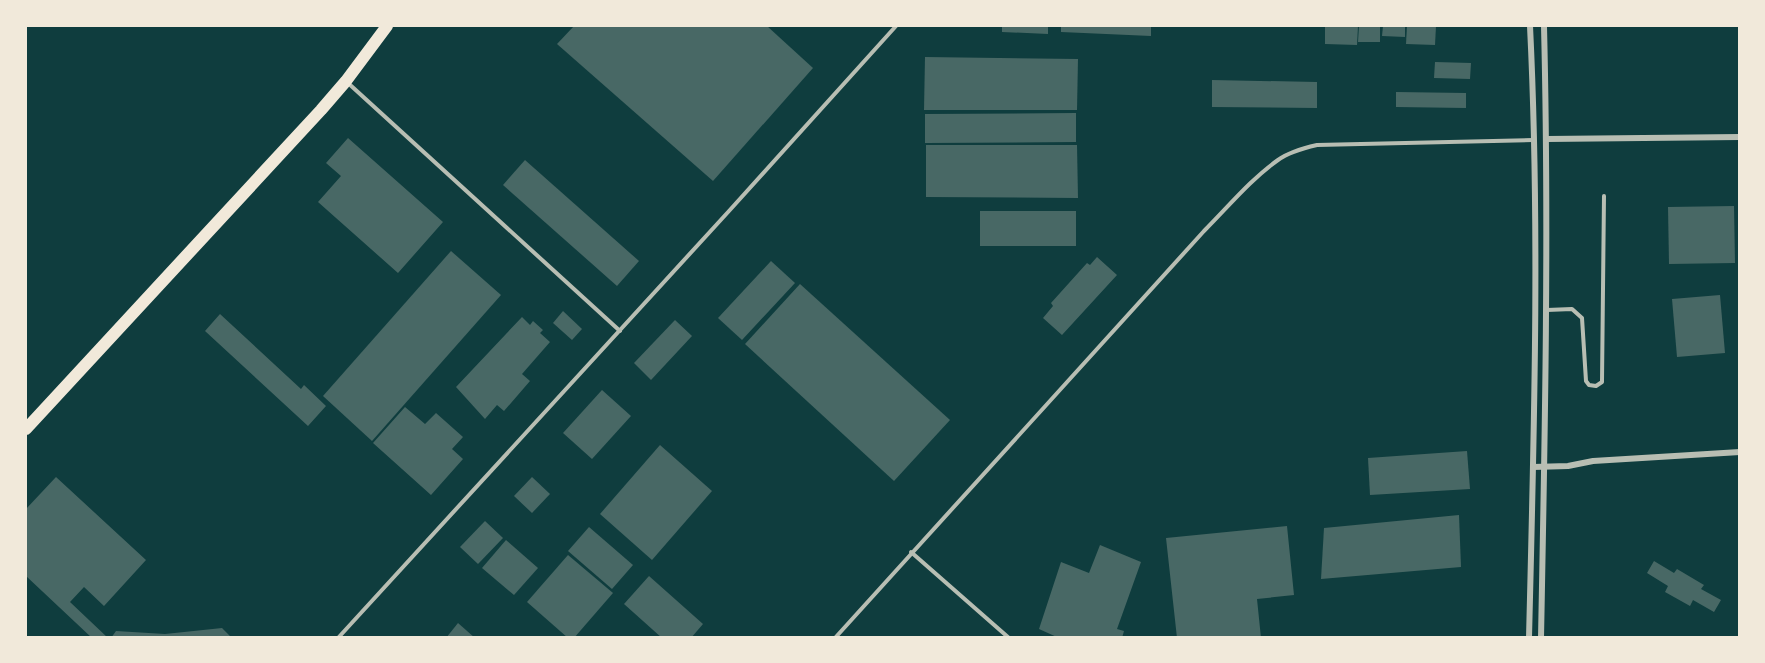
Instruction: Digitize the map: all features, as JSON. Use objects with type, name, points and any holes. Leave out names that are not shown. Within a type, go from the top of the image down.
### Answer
[{"type":"main road","points":[[26,429],[346,81],[387,26]]},
{"type":"street","points":[[1529,638],[1536,311],[1530,26]]},
{"type":"street","points":[[1541,638],[1547,139],[1544,26]]},
{"type":"street","points":[[1547,139],[1740,137]]},
{"type":"street","points":[[1533,467],[1740,452]]},
{"type":"lane","points":[[338,638],[896,26]]},
{"type":"lane","points":[[346,81],[620,331]]},
{"type":"lane","points":[[836,638],[911,552],[1204,231],[1255,180],[1279,160],[1317,145],[1534,140]]},
{"type":"lane","points":[[1546,310],[1572,309],[1582,318],[1586,381],[1589,385],[1596,386],[1602,382],[1604,196]]},
{"type":"lane","points":[[911,552],[1009,638]]},
{"type":"building","points":[[574,26],[767,26],[813,68],[713,181],[557,44]]},
{"type":"building","points":[[1002,26],[1048,26],[1048,34],[1002,32]]},
{"type":"building","points":[[1061,26],[1151,26],[1151,36],[1061,32]]},
{"type":"building","points":[[1325,26],[1358,26],[1357,45],[1325,44]]},
{"type":"building","points":[[1359,26],[1380,26],[1380,42],[1358,42]]},
{"type":"building","points":[[1383,26],[1405,26],[1405,37],[1382,36]]},
{"type":"building","points":[[1407,26],[1436,26],[1435,45],[1406,44]]},
{"type":"building","points":[[925,57],[1078,59],[1077,110],[924,110]]},
{"type":"building","points":[[1435,62],[1471,63],[1470,79],[1434,78]]},
{"type":"building","points":[[1212,80],[1317,82],[1317,108],[1212,107]]},
{"type":"building","points":[[1396,92],[1466,93],[1466,108],[1396,107]]},
{"type":"building","points":[[1076,113],[1076,142],[925,143],[925,114]]},
{"type":"building","points":[[348,138],[443,222],[398,273],[318,202],[341,176],[326,163]]},
{"type":"building","points":[[926,145],[1077,145],[1078,198],[926,197]]},
{"type":"building","points":[[525,160],[639,261],[617,286],[503,185]]},
{"type":"building","points":[[1734,206],[1735,263],[1669,264],[1668,207]]},
{"type":"building","points":[[980,211],[1076,211],[1076,246],[980,246]]},
{"type":"building","points":[[451,251],[501,295],[372,441],[323,396]]},
{"type":"building","points":[[1097,257],[1117,275],[1062,335],[1043,318],[1053,306],[1051,303],[1087,263],[1090,265]]},
{"type":"building","points":[[771,261],[795,283],[742,340],[718,318]]},
{"type":"building","points":[[800,284],[950,420],[894,481],[745,344]]},
{"type":"building","points":[[1720,295],[1725,353],[1677,357],[1672,299]]},
{"type":"building","points":[[563,311],[582,329],[572,340],[553,323]]},
{"type":"building","points":[[220,314],[301,389],[304,385],[326,406],[308,426],[205,331]]},
{"type":"building","points":[[522,317],[530,325],[533,321],[543,330],[540,333],[550,342],[522,374],[530,381],[504,411],[497,405],[485,419],[456,387]]},
{"type":"building","points":[[675,320],[692,336],[651,380],[634,363]]},
{"type":"building","points":[[602,390],[631,416],[592,459],[563,433]]},
{"type":"building","points":[[405,407],[425,424],[436,413],[463,437],[452,449],[463,459],[431,495],[373,443]]},
{"type":"building","points":[[660,445],[712,491],[652,560],[600,514]]},
{"type":"building","points":[[1467,451],[1470,489],[1370,495],[1368,458]]},
{"type":"building","points":[[56,477],[146,560],[104,606],[84,587],[70,602],[108,638],[92,638],[26,576],[26,509]]},
{"type":"building","points":[[532,477],[550,494],[532,513],[514,496]]},
{"type":"building","points":[[1459,515],[1461,567],[1321,579],[1324,528]]},
{"type":"building","points":[[485,521],[503,538],[478,564],[460,547]]},
{"type":"building","points":[[1287,526],[1294,595],[1257,599],[1261,638],[1177,638],[1166,538]]},
{"type":"building","points":[[589,527],[633,565],[612,589],[568,551]]},
{"type":"building","points":[[506,540],[538,568],[514,595],[482,568]]},
{"type":"building","points":[[1100,545],[1141,562],[1117,629],[1124,631],[1122,638],[1059,638],[1039,629],[1061,562],[1089,573]]},
{"type":"building","points":[[568,555],[613,593],[574,638],[568,638],[527,602]]},
{"type":"building","points":[[1654,561],[1674,573],[1677,569],[1704,585],[1701,589],[1721,600],[1714,612],[1693,600],[1690,606],[1665,592],[1668,586],[1647,573]]},
{"type":"building","points":[[649,576],[703,624],[691,638],[662,638],[624,604]]},
{"type":"building","points":[[458,623],[475,638],[446,638]]},
{"type":"building","points":[[222,628],[232,638],[111,638],[116,631],[165,634]]}]
